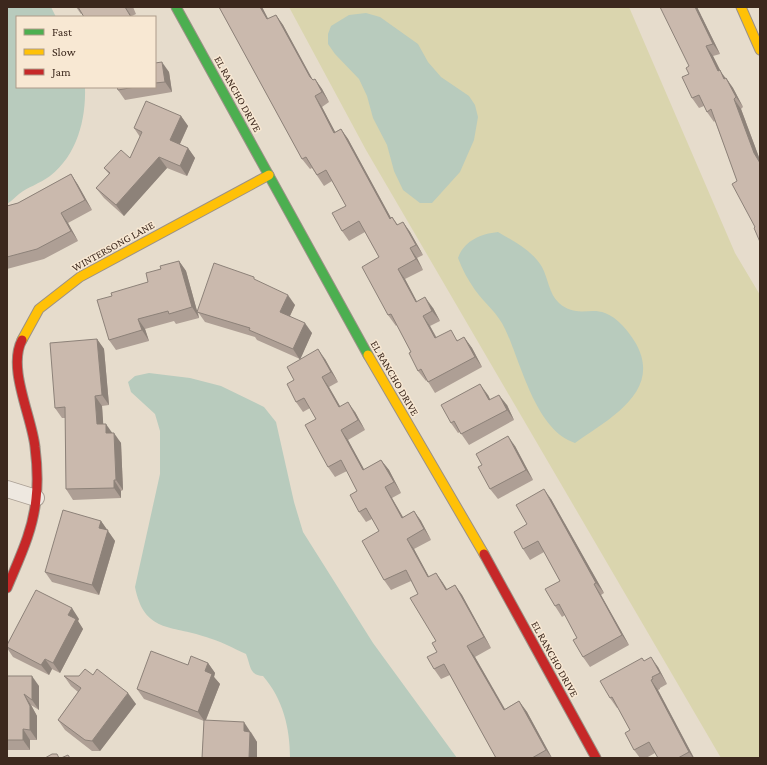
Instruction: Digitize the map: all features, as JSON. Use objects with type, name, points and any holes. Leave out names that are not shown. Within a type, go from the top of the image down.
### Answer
[{"type":"street","name":"EL RANCHO DRIVE","points":[[176,7],[381,379],[486,558],[596,758]]},
{"type":"street","points":[[741,7],[760,50]]},
{"type":"street","name":"WINTERSONG LANE","points":[[7,588],[29,536],[36,498],[35,446],[20,387],[17,349],[38,309],[80,277],[269,176]]},
{"type":"street","points":[[7,489],[36,498]]},
{"type":"shaded area","points":[[7,7],[51,7],[56,16],[16,16],[16,88],[85,88],[84,112],[78,136],[67,158],[59,168],[50,176],[22,192],[7,204]]},
{"type":"shaded area","points":[[289,7],[629,7],[735,253],[760,295],[760,758],[721,758],[366,150]]},
{"type":"shaded area","points":[[366,13],[380,17],[418,44],[428,62],[441,77],[469,96],[475,105],[478,117],[474,140],[460,172],[432,203],[420,203],[403,190],[394,171],[387,145],[373,118],[367,96],[359,79],[335,54],[328,44],[328,34],[331,26],[349,15]]},
{"type":"shaded area","points":[[498,232],[522,247],[538,261],[544,271],[553,295],[559,303],[571,310],[599,311],[610,315],[622,325],[635,342],[642,359],[643,375],[638,389],[629,402],[603,424],[575,443],[561,436],[549,424],[539,410],[502,323],[472,286],[458,258],[464,247],[474,239]]},
{"type":"shaded area","points":[[149,373],[190,378],[221,386],[264,407],[276,422],[294,502],[303,532],[373,643],[457,758],[290,758],[287,725],[276,694],[263,676],[253,672],[246,654],[211,639],[161,625],[152,620],[145,613],[139,602],[135,587],[160,474],[160,431],[155,414],[131,392],[128,382],[135,376]]},
{"type":"building","points":[[78,7],[125,7],[130,16],[83,16]]},
{"type":"building","points":[[219,7],[260,7],[267,19],[276,15],[310,77],[313,80],[315,79],[322,92],[315,96],[334,133],[341,129],[390,219],[392,217],[397,225],[403,222],[416,245],[410,248],[416,259],[398,269],[416,302],[425,297],[432,311],[423,316],[435,338],[451,330],[457,341],[464,337],[475,357],[428,382],[421,369],[418,371],[409,353],[411,352],[391,314],[388,315],[362,267],[379,257],[359,221],[342,231],[332,213],[346,206],[326,170],[317,175],[306,157],[302,159]]},
{"type":"building","points":[[660,7],[695,7],[713,44],[706,46],[718,71],[720,70],[724,79],[726,78],[736,97],[734,99],[754,153],[760,163],[760,242],[754,228],[755,227],[732,184],[737,181],[711,109],[707,112],[699,95],[692,98],[682,77],[689,74],[686,68],[689,66]]},
{"type":"building","points":[[162,62],[165,82],[156,83],[156,63]]},
{"type":"building","points":[[117,88],[129,88],[118,90]]},
{"type":"building","points":[[146,101],[181,116],[170,140],[188,148],[180,166],[159,157],[116,205],[96,188],[110,173],[104,168],[121,150],[130,158],[142,132],[134,128]]},
{"type":"building","points":[[71,174],[85,200],[61,213],[71,231],[37,249],[7,257],[7,206],[18,203]]},
{"type":"building","points":[[179,261],[192,307],[169,314],[168,311],[138,319],[142,330],[109,340],[97,300],[112,296],[111,293],[148,282],[146,273],[161,269],[160,266]]},
{"type":"building","points":[[214,263],[254,277],[254,279],[288,295],[280,312],[305,323],[293,349],[249,330],[250,328],[197,312]]},
{"type":"building","points":[[97,339],[102,395],[95,396],[97,424],[106,424],[106,433],[114,433],[116,480],[114,480],[114,488],[66,489],[65,407],[55,408],[50,343]]},
{"type":"building","points":[[318,349],[331,372],[322,377],[339,407],[348,402],[358,420],[341,430],[363,470],[381,460],[394,482],[385,487],[402,518],[414,511],[424,529],[407,539],[428,577],[436,573],[446,590],[455,585],[484,637],[467,646],[504,710],[519,701],[546,750],[532,758],[496,758],[444,664],[434,669],[427,657],[437,652],[432,643],[436,641],[410,598],[418,594],[406,570],[384,580],[362,541],[379,531],[366,508],[359,512],[350,495],[357,491],[341,460],[328,467],[305,425],[316,419],[304,398],[296,402],[287,384],[294,380],[287,367]]},
{"type":"building","points":[[480,384],[489,400],[499,395],[507,410],[461,434],[454,421],[451,423],[441,405]]},
{"type":"building","points":[[508,436],[526,470],[490,489],[478,467],[482,465],[476,454]]},
{"type":"building","points":[[544,489],[596,583],[594,584],[622,635],[583,657],[573,640],[577,638],[559,604],[555,606],[545,589],[560,581],[538,541],[523,549],[514,532],[527,524],[516,505]]},
{"type":"building","points":[[63,510],[101,521],[99,528],[108,530],[92,585],[45,572]]},
{"type":"building","points":[[36,590],[72,608],[68,615],[76,619],[53,663],[45,659],[41,665],[7,647]]},
{"type":"building","points":[[151,651],[188,665],[191,656],[208,663],[205,671],[212,674],[198,712],[137,689]]},
{"type":"building","points":[[651,657],[660,673],[652,677],[653,679],[651,680],[689,752],[678,758],[658,758],[649,742],[634,750],[625,733],[630,730],[612,697],[610,698],[600,681],[642,658],[644,661]]},
{"type":"building","points":[[85,669],[93,675],[97,669],[128,693],[92,741],[85,740],[58,720],[81,688],[64,676],[79,676]]},
{"type":"building","points":[[7,676],[32,676],[32,700],[24,694],[30,706],[30,730],[23,729],[23,740],[7,740]]},
{"type":"building","points":[[204,720],[244,722],[244,731],[250,732],[249,758],[202,758]]},
{"type":"building","points":[[52,754],[57,754],[59,758],[45,758]]},
{"type":"building","points":[[68,755],[70,758],[61,758]]},
{"type":"traffic: fast","points":[[176,7],[368,355]]},
{"type":"traffic: slow","points":[[741,7],[760,50]]},
{"type":"traffic: slow","points":[[22,340],[39,309],[80,277],[269,175]]},
{"type":"traffic: slow","points":[[368,355],[484,554]]},
{"type":"traffic: jam","points":[[7,588],[29,534],[37,493],[35,447],[22,393],[17,364],[18,351],[22,340]]},
{"type":"traffic: jam","points":[[484,554],[596,758]]}]
